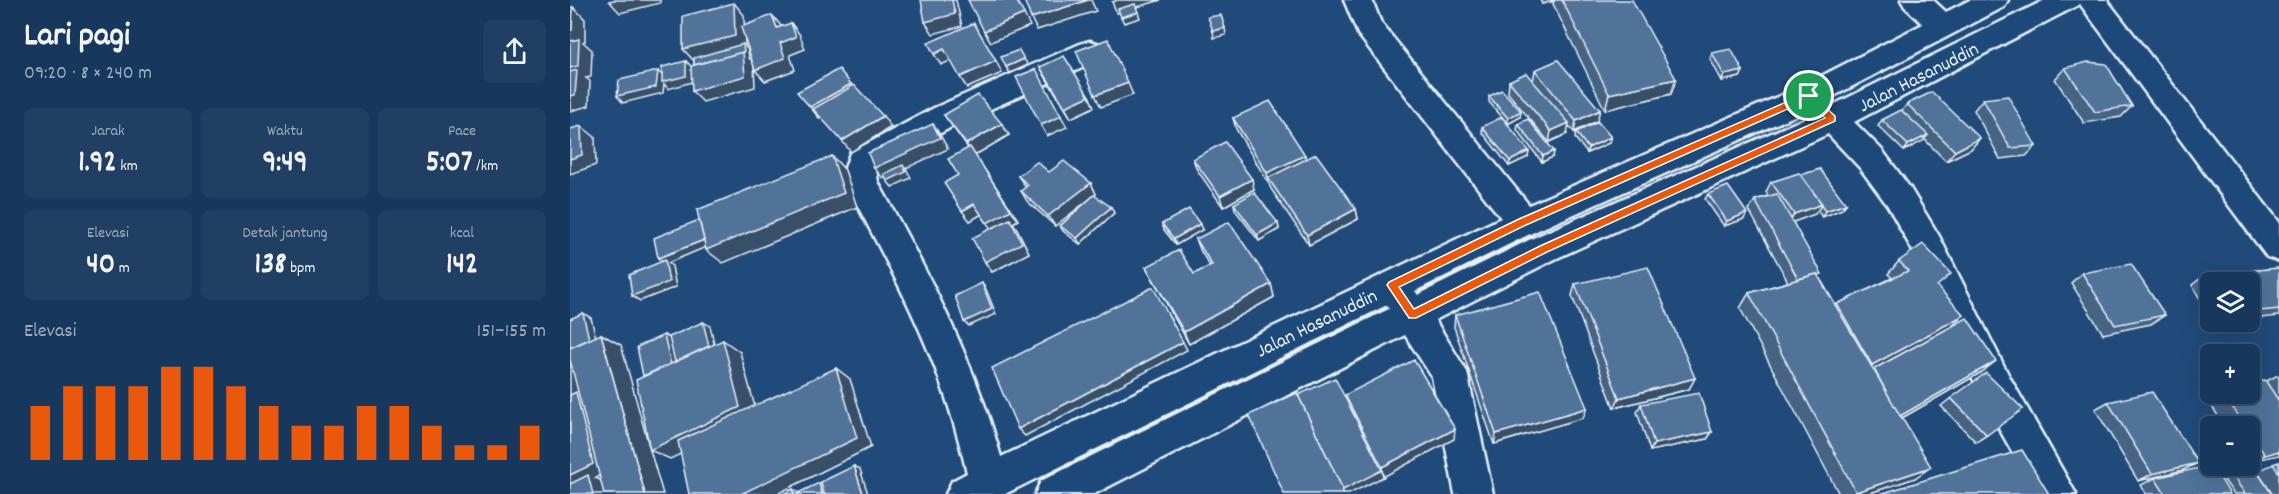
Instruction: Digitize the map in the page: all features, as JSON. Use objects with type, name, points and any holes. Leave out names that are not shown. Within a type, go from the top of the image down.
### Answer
[{"type":"street","points":[[1358,0],[1368,27],[1523,222]]},
{"type":"street","points":[[1915,0],[1942,25]]},
{"type":"street","name":"Jalan Hasanuddin","points":[[1054,494],[1821,107],[1942,25],[1994,0]]},
{"type":"street","name":"Jalan Hasanuddin","points":[[977,488],[1523,222],[1821,107],[2069,0]]},
{"type":"street","points":[[2092,0],[2279,247]]},
{"type":"street","points":[[977,488],[969,409],[910,269],[863,185],[859,174],[861,162],[886,146],[942,117],[1090,52]]},
{"type":"street","points":[[1821,107],[1871,159],[1899,197],[1927,246],[1996,388],[2057,494]]},
{"type":"street","points":[[1392,285],[1449,372],[1474,494]]},
{"type":"building","points":[[921,0],[952,0],[955,14],[925,22]]},
{"type":"building","points":[[968,0],[1016,0],[1024,14],[984,31]]},
{"type":"building","points":[[1024,0],[1088,0],[1031,18]]},
{"type":"building","points":[[1562,0],[1632,0],[1676,79],[1609,94]]},
{"type":"building","points":[[734,3],[735,36],[683,49],[683,16]]},
{"type":"building","points":[[1135,4],[1138,12],[1121,17],[1118,9]]},
{"type":"building","points":[[573,7],[572,30],[570,30],[570,8]]},
{"type":"building","points":[[772,15],[777,28],[791,23],[796,37],[780,43],[785,58],[755,70],[741,27]]},
{"type":"building","points":[[1221,15],[1225,28],[1213,31],[1208,17]]},
{"type":"building","points":[[974,23],[996,61],[960,77],[944,49],[934,54],[928,43]]},
{"type":"building","points":[[579,39],[578,66],[570,68],[570,41]]},
{"type":"building","points":[[1108,39],[1128,83],[1095,95],[1076,51]]},
{"type":"building","points":[[743,44],[744,52],[694,65],[694,58]]},
{"type":"building","points":[[1731,49],[1743,71],[1724,75],[1712,53]]},
{"type":"building","points":[[1019,50],[1024,59],[1006,67],[1001,57]]},
{"type":"building","points":[[743,52],[745,76],[692,91],[691,66]]},
{"type":"building","points":[[1064,56],[1089,96],[1065,107],[1040,67]]},
{"type":"building","points":[[1558,60],[1600,110],[1576,121],[1535,70]]},
{"type":"building","points":[[686,61],[686,76],[662,82],[662,67]]},
{"type":"building","points":[[2088,62],[2106,64],[2132,106],[2095,112],[2065,68]]},
{"type":"building","points":[[839,69],[851,84],[810,107],[797,92]]},
{"type":"building","points":[[1036,69],[1061,116],[1041,125],[1016,77]]},
{"type":"building","points":[[577,70],[575,95],[570,96],[570,72]]},
{"type":"building","points":[[658,71],[656,87],[617,96],[619,80]]},
{"type":"building","points":[[1526,73],[1569,123],[1551,131],[1509,81]]},
{"type":"building","points":[[854,85],[883,116],[842,141],[813,109]]},
{"type":"building","points":[[1502,90],[1521,111],[1508,118],[1489,96]]},
{"type":"building","points":[[1932,92],[1980,138],[1955,151],[1907,104]]},
{"type":"building","points":[[978,95],[1002,124],[966,144],[944,115]]},
{"type":"building","points":[[2008,96],[2036,146],[2010,148],[1983,99]]},
{"type":"building","points":[[1270,101],[1305,155],[1267,173],[1233,118]]},
{"type":"building","points":[[1901,110],[1928,135],[1908,145],[1882,120]]},
{"type":"building","points":[[1502,117],[1529,151],[1510,161],[1482,127]]},
{"type":"building","points":[[1528,119],[1554,151],[1543,156],[1518,124]]},
{"type":"building","points":[[1598,122],[1611,137],[1588,148],[1576,132]]},
{"type":"building","points":[[933,124],[940,138],[874,168],[868,153]]},
{"type":"building","points":[[581,126],[582,155],[570,159],[570,129]]},
{"type":"building","points":[[1225,142],[1252,179],[1220,196],[1193,159]]},
{"type":"building","points":[[970,147],[1011,210],[987,223],[974,204],[962,211],[944,183],[958,175],[948,159]]},
{"type":"building","points":[[1316,154],[1356,209],[1307,235],[1268,178]]},
{"type":"building","points":[[832,156],[844,193],[706,250],[697,210]]},
{"type":"building","points":[[1064,161],[1091,183],[1048,216],[1021,191],[1028,185],[1018,176],[1037,162],[1049,172]]},
{"type":"building","points":[[903,165],[906,172],[887,181],[884,174]]},
{"type":"building","points":[[1820,169],[1846,204],[1825,211],[1801,175]]},
{"type":"building","points":[[1799,173],[1822,204],[1794,214],[1771,182]]},
{"type":"building","points":[[1728,186],[1747,213],[1727,221],[1708,194]]},
{"type":"building","points":[[1254,192],[1278,223],[1257,235],[1234,204]]},
{"type":"building","points":[[1777,194],[1822,274],[1798,279],[1755,200]]},
{"type":"building","points":[[1094,195],[1111,207],[1077,238],[1060,226]]},
{"type":"building","points":[[1189,209],[1200,224],[1174,239],[1162,224]]},
{"type":"building","points":[[1010,219],[1022,243],[985,262],[972,238]]},
{"type":"building","points":[[699,220],[704,240],[658,258],[654,238]]},
{"type":"building","points":[[1229,222],[1271,284],[1184,332],[1146,267],[1179,250],[1194,274],[1212,265],[1196,239]]},
{"type":"building","points":[[1923,244],[1951,274],[1937,286],[1964,315],[1872,365],[1837,304],[1908,271],[1899,261]]},
{"type":"building","points":[[665,260],[669,282],[632,296],[629,275]]},
{"type":"building","points":[[2131,264],[2165,315],[2115,325],[2082,273]]},
{"type":"building","points":[[1648,267],[1695,378],[1619,398],[1575,284]]},
{"type":"building","points":[[2279,268],[2279,309],[2260,311],[2260,272],[2237,272]]},
{"type":"building","points":[[1817,274],[1931,467],[1856,492],[1749,293]]},
{"type":"building","points":[[982,283],[992,309],[964,322],[955,296]]},
{"type":"building","points":[[1153,287],[1183,342],[1018,429],[992,368]]},
{"type":"building","points":[[1540,292],[1587,408],[1496,434],[1455,315]]},
{"type":"building","points":[[583,313],[589,339],[570,348],[570,319]]},
{"type":"building","points":[[1967,318],[1996,361],[1900,416],[1874,369]]},
{"type":"building","points":[[703,322],[709,346],[675,362],[669,337]]},
{"type":"building","points":[[601,334],[645,494],[604,494],[570,360],[570,348]]},
{"type":"building","points":[[664,335],[671,364],[643,376],[637,347]]},
{"type":"building","points":[[723,340],[740,407],[650,450],[636,380]]},
{"type":"building","points":[[1414,360],[1455,429],[1382,467],[1345,395]]},
{"type":"building","points":[[836,368],[857,438],[741,494],[689,494],[678,441]]},
{"type":"building","points":[[1986,373],[2023,409],[1987,435],[1951,398]]},
{"type":"building","points":[[1335,378],[1382,470],[1343,490],[1298,395]]},
{"type":"building","points":[[2265,380],[2279,401],[2279,451],[2265,455],[2260,448],[2260,416],[2238,416],[2230,404],[2260,404],[2260,381]]},
{"type":"building","points":[[576,392],[593,464],[570,475],[570,395]]},
{"type":"building","points":[[2152,392],[2198,463],[2152,474],[2108,402]]},
{"type":"building","points":[[1297,393],[1343,494],[1284,494],[1249,415]]},
{"type":"building","points":[[1699,393],[1712,432],[1654,444],[1641,404]]},
{"type":"building","points":[[2022,450],[2049,494],[1880,494]]},
{"type":"building","points":[[2279,462],[2279,473],[2273,464]]},
{"type":"building","points":[[854,466],[863,494],[824,494],[821,482]]},
{"type":"building","points":[[2200,468],[2200,476],[2219,476],[2230,494],[2165,494],[2155,478]]},
{"type":"building","points":[[588,475],[593,494],[570,494],[570,484]]},
{"type":"building","points":[[2233,476],[2260,476],[2272,494],[2245,494]]},
{"type":"building","points":[[819,483],[822,494],[798,494],[798,493]]},
{"type":"building","points":[[793,489],[794,494],[783,494]]},
{"type":"route","points":[[1809,96],[1832,119],[1543,249],[1412,315],[1392,285],[1523,222],[1809,96]]}]
